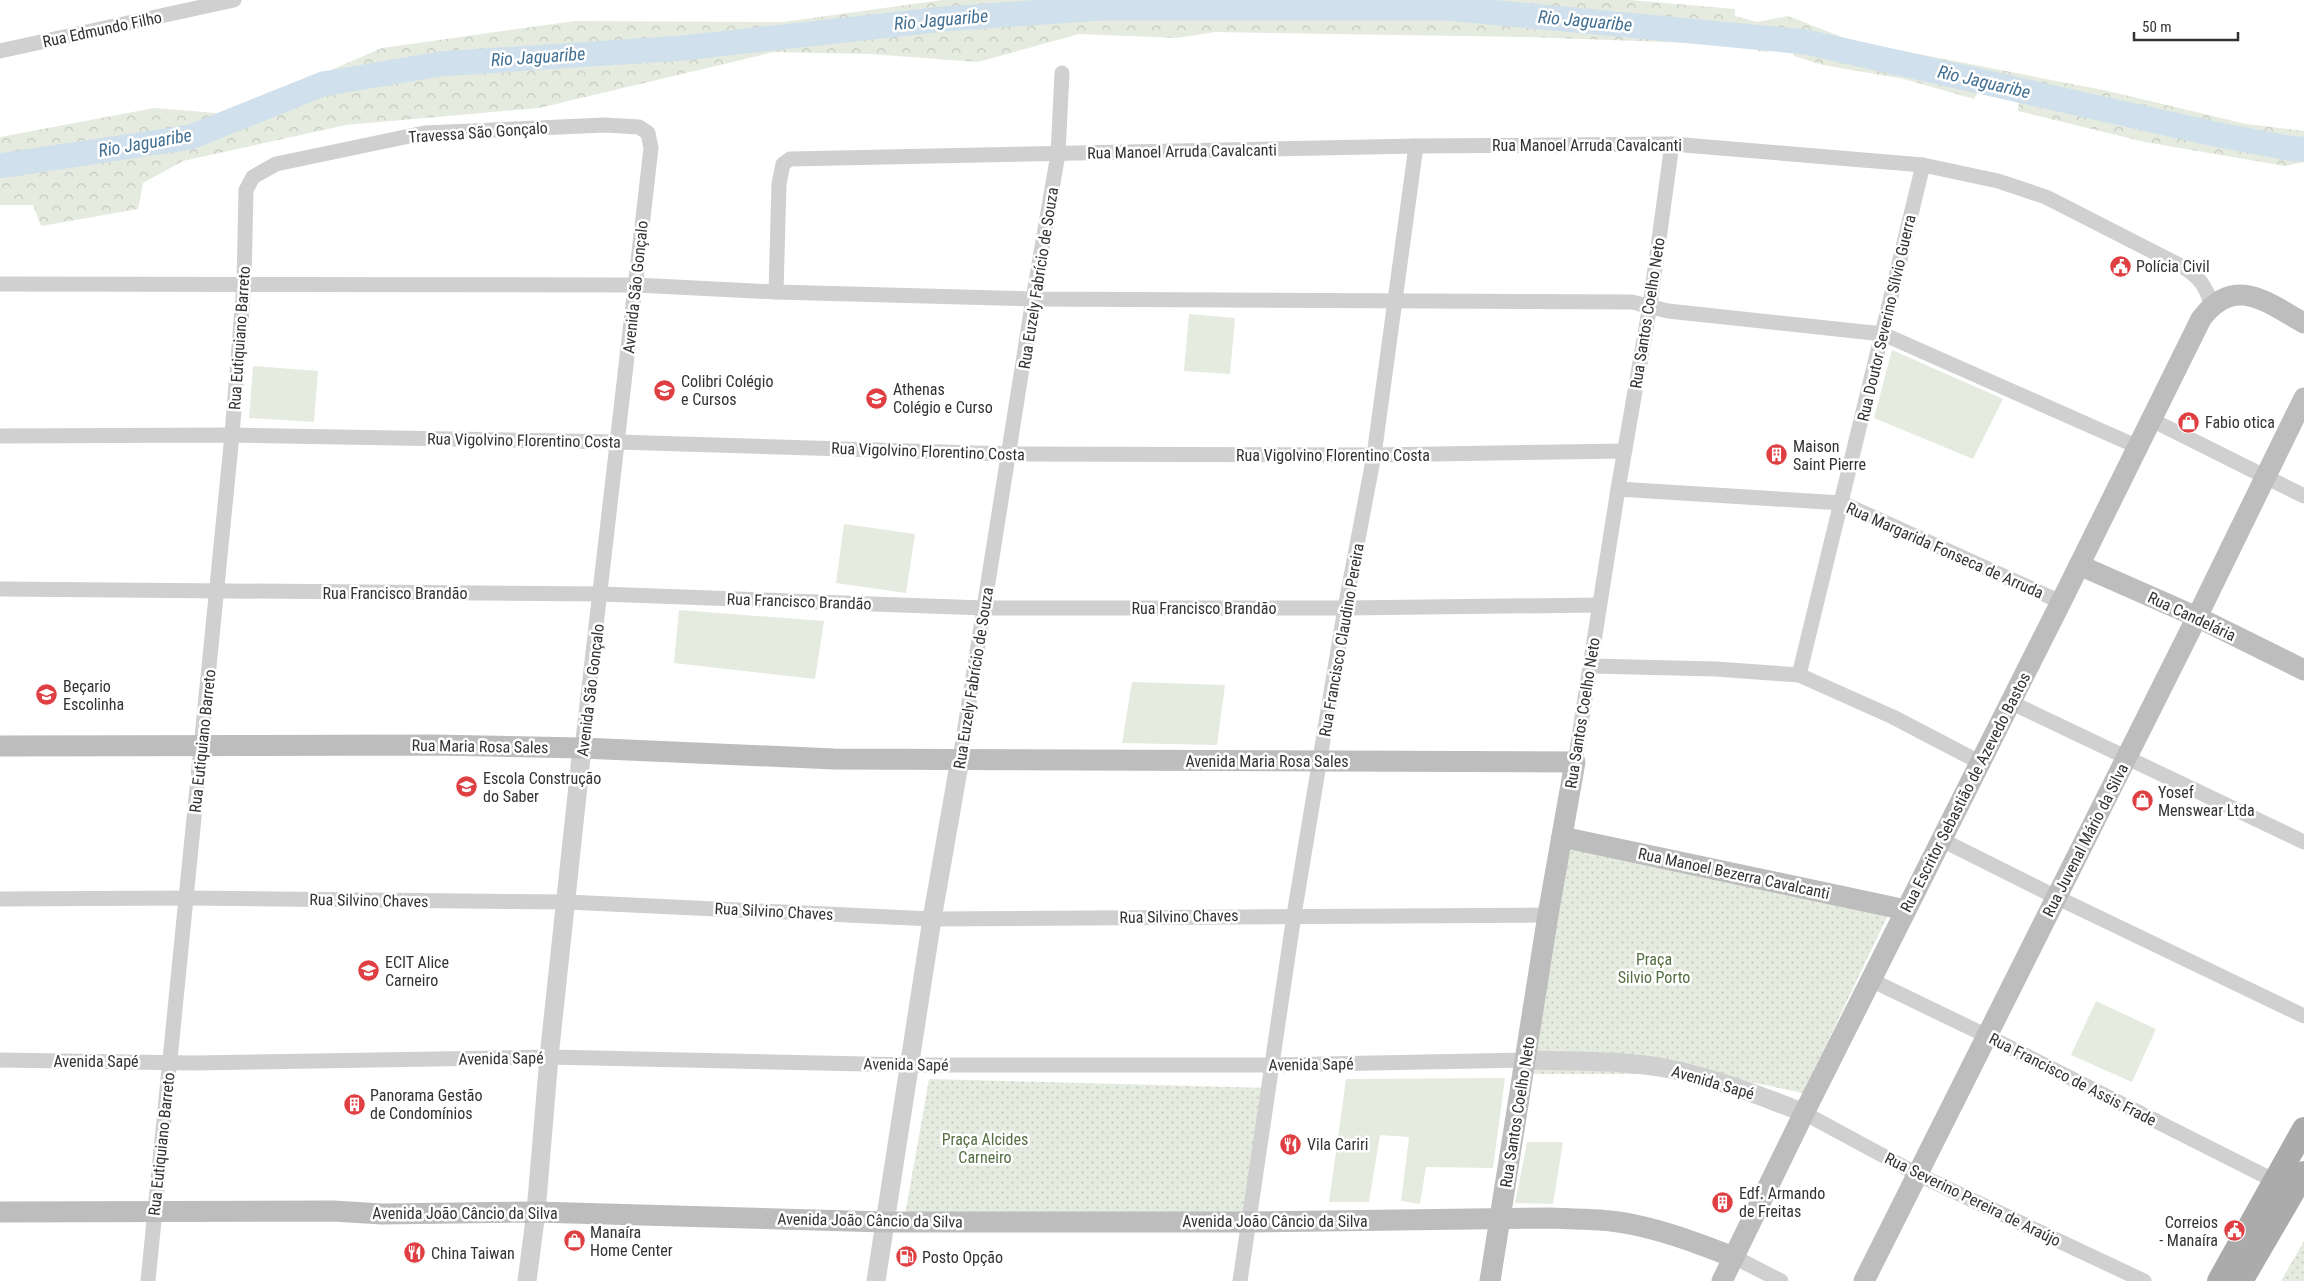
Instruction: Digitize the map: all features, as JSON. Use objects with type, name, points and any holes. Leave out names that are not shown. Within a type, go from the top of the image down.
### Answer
[{"type":"main road","points":[[2211,304],[2222,297],[2234,294],[2250,296],[2304,323]]},
{"type":"main road","name":"Rua Escritor Sebastião de Azevedo Bastos","points":[[1722,1281],[1940,839],[2061,602],[2136,446],[2201,319],[2211,304]]},
{"type":"main road","name":"Rua Juvenal Mário da Silva","points":[[1864,1281],[2304,398]]},
{"type":"main road","name":"Rua Candelária","points":[[2079,565],[2304,670]]},
{"type":"main road","name":"Rua Maria Rosa Sales","points":[[0,746],[433,745],[582,748],[834,759],[960,759]]},
{"type":"main road","name":"Avenida Maria Rosa Sales","points":[[960,759],[1575,762]]},
{"type":"main road","name":"Rua Santos Coelho Neto","points":[[1490,1281],[1548,915],[1575,762]]},
{"type":"main road","name":"Rua Manoel Bezerra Cavalcanti","points":[[1562,837],[1906,910]]},
{"type":"main road","points":[[2219,1281],[2304,1129]]},
{"type":"main road","points":[[2241,1281],[2304,1173]]},
{"type":"main road","name":"Avenida João Câncio da Silva","points":[[0,1212],[333,1211],[382,1214],[536,1212],[884,1222],[1249,1222],[1551,1218],[1634,1224],[1734,1257]]},
{"type":"street","name":"Rua Edmundo Filho","points":[[0,51],[234,0]]},
{"type":"street","name":"Rua Euzely Fabrício de Souza","points":[[876,1281],[884,1222],[911,1065],[932,919],[960,759],[1058,154],[1062,73]]},
{"type":"street","name":"Travessa São Gonçalo","points":[[246,201],[246,190],[253,177],[276,164],[424,133],[606,125],[631,126],[645,130],[648,133],[651,148],[649,158]]},
{"type":"street","name":"Rua Manoel Arruda Cavalcanti","points":[[776,292],[781,169],[786,160],[790,159],[1416,146],[1672,144],[1923,165],[1998,181],[2046,198],[2183,267],[2195,274],[2205,285],[2211,304]]},
{"type":"street","name":"Rua Santos Coelho Neto","points":[[1575,762],[1618,489],[1650,305],[1672,144]]},
{"type":"street","name":"Rua Francisco Claudino Pereira","points":[[1240,1281],[1294,915],[1345,608],[1374,455],[1416,146]]},
{"type":"street","name":"Avenida São Gonçalo","points":[[527,1281],[536,1212],[549,1057],[582,748],[601,594],[649,158]]},
{"type":"street","name":"Rua Doutor Severino Sílvio Guerra","points":[[1799,675],[1923,165]]},
{"type":"street","name":"Rua Eutiquiano Barreto","points":[[148,1281],[218,591],[244,284],[246,201]]},
{"type":"street","points":[[0,284],[636,285],[776,292],[1033,299],[1632,302],[1668,311],[1883,334],[2136,446]]},
{"type":"street","points":[[2150,419],[2304,496]]},
{"type":"street","name":"Rua Vigolvino Florentino Costa","points":[[0,436],[232,435],[617,442],[1009,454],[1374,455],[1625,451]]},
{"type":"street","name":"Rua Margarida Fonseca de Arruda","points":[[1618,489],[1842,503],[2061,602]]},
{"type":"street","name":"Rua Francisco Brandão","points":[[0,589],[601,594],[984,608],[1345,608],[1599,605]]},
{"type":"street","points":[[1591,666],[1716,669],[1799,675],[1893,717],[1979,762]]},
{"type":"street","points":[[2010,702],[2304,842]]},
{"type":"street","points":[[1940,839],[2056,898],[2304,1016]]},
{"type":"street","name":"Rua Silvino Chaves","points":[[0,899],[186,898],[567,902],[932,919],[1294,915],[1548,915]]},
{"type":"street","name":"Rua Francisco de Assis Frade","points":[[1871,980],[1987,1036],[2275,1181]]},
{"type":"street","name":"Avenida Sapé","points":[[0,1060],[170,1061],[549,1057],[911,1065],[1272,1065],[1526,1060],[1609,1063],[1669,1069],[1722,1082],[1804,1113]]},
{"type":"street","name":"Rua Severino Pereira de Araújo","points":[[1804,1113],[1917,1174],[2144,1281]]},
{"type":"street","points":[[1734,1257],[1782,1281]]},
{"type":"green space","points":[[942,0],[1630,0],[1735,9],[1735,16],[1757,22],[1788,16],[1852,41],[2108,91],[2246,124],[2304,131],[2304,162],[2285,166],[2145,142],[2018,111],[2019,101],[1978,91],[1974,99],[1904,79],[1823,65],[1794,56],[1794,49],[1775,43],[1767,52],[1758,51],[1758,46],[1744,45],[1528,37],[1215,32],[1177,38],[1079,34],[978,62],[870,54],[774,52],[539,108],[346,125],[183,161],[143,183],[138,209],[41,226],[33,205],[0,205],[0,137],[154,108],[229,114],[382,48],[575,21],[783,22]]},
{"type":"green space","points":[[1189,314],[1235,318],[1230,374],[1184,371]]},
{"type":"green space","points":[[1892,350],[2003,399],[1973,459],[1874,418]]},
{"type":"green space","points":[[253,366],[318,371],[314,422],[249,418]]},
{"type":"green space","points":[[844,524],[915,534],[906,593],[836,583]]},
{"type":"green space","points":[[679,610],[824,621],[815,679],[674,663]]},
{"type":"green space","points":[[1132,682],[1225,685],[1217,745],[1122,743]]},
{"type":"green space","name":"Praça Silvio Porto","points":[[1564,838],[1888,915],[1803,1093],[1713,1074],[1527,1074]]},
{"type":"green space","points":[[2096,1001],[2156,1029],[2132,1082],[2071,1055]]},
{"type":"green space","points":[[1505,1078],[1493,1168],[1426,1167],[1420,1204],[1401,1201],[1409,1137],[1380,1135],[1369,1202],[1329,1202],[1346,1079]]},
{"type":"green space","name":"Praça Alcides Carneiro","points":[[929,1079],[1269,1088],[1251,1214],[905,1215]]},
{"type":"green space","points":[[1527,1142],[1563,1142],[1553,1204],[1515,1203]]},
{"type":"green space","points":[[2304,1241],[2304,1281],[2281,1281]]},
{"type":"waterway","name":"Rio Jaguaribe","points":[[0,166],[191,137],[323,84],[440,64],[683,48],[944,19],[1100,8],[1447,8],[1806,42],[2214,134],[2294,149],[2304,149]]},
{"type":"place","name":"Polícia Civil","points":[[2120,266]]},
{"type":"place","name":"Colibri Colégio e Cursos","points":[[665,390]]},
{"type":"place","name":"Athenas Colégio e Curso","points":[[877,398]]},
{"type":"place","name":"Fabio otica","points":[[2189,422]]},
{"type":"place","name":"Maison Saint Pierre","points":[[1777,455]]},
{"type":"place","name":"Beçario Escolinha","points":[[47,695]]},
{"type":"place","name":"Escola Construção do Saber","points":[[467,787]]},
{"type":"place","name":"Yosef Menswear Ltda","points":[[2142,801]]},
{"type":"place","name":"ECIT Alice Carneiro","points":[[369,971]]},
{"type":"place","name":"Panorama Gestão de Condomínios","points":[[354,1104]]},
{"type":"place","name":"Vila Cariri","points":[[1291,1144]]},
{"type":"place","name":"Edf. Armando de Freitas","points":[[1723,1202]]},
{"type":"place","name":"Correios - Manaíra","points":[[2234,1231]]},
{"type":"place","name":"Manaíra Home Center","points":[[574,1241]]},
{"type":"place","name":"China Taiwan","points":[[415,1253]]},
{"type":"place","name":"Posto Opção","points":[[906,1257]]}]
